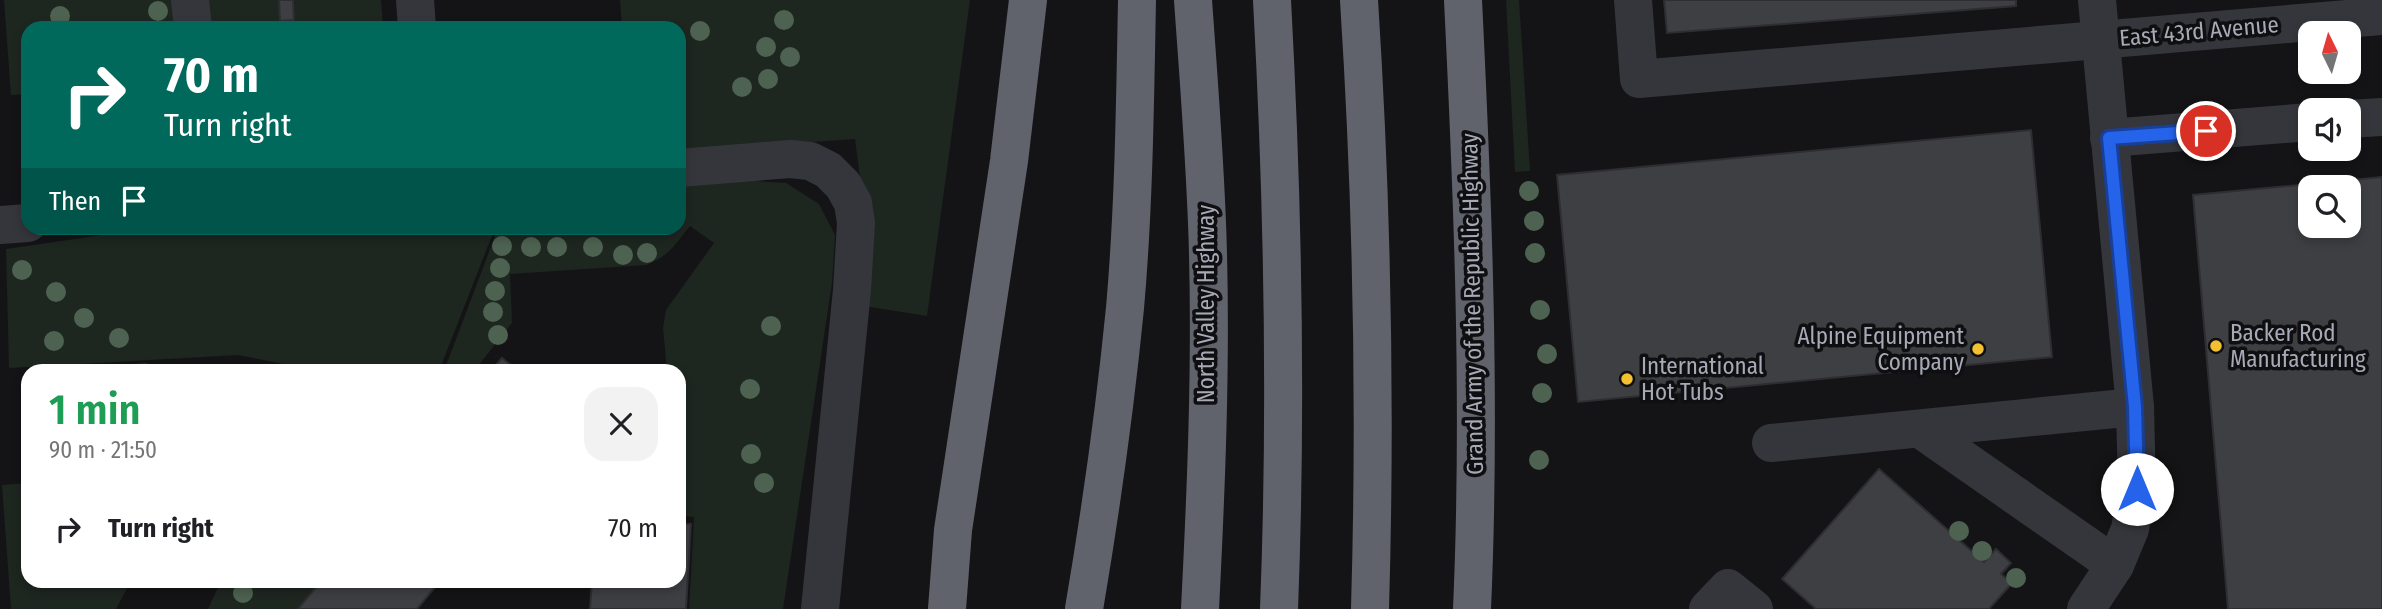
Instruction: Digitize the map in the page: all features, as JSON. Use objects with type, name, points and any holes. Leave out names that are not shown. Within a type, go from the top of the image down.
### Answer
[{"type":"highway","points":[[947,609],[953,530],[1009,161],[1028,0]]},
{"type":"highway","points":[[1084,609],[1111,432],[1125,306],[1132,190],[1137,0]]},
{"type":"highway","name":"North Valley Highway","points":[[1193,0],[1208,255],[1200,609]]},
{"type":"highway","points":[[1272,0],[1280,141],[1285,428],[1279,609]]},
{"type":"highway","points":[[1359,0],[1370,202],[1373,335],[1370,609]]},
{"type":"highway","name":"Grand Army of the Republic Highway","points":[[1463,0],[1471,157],[1476,365],[1472,609]]},
{"type":"highway","points":[[930,609],[968,435]]},
{"type":"street","points":[[190,0],[192,21]]},
{"type":"street","points":[[415,0],[416,21]]},
{"type":"street","name":"East 43rd Avenue","points":[[1633,0],[1639,79],[2101,39],[2364,11]]},
{"type":"street","points":[[2086,609],[2115,565],[2130,529],[2137,489],[2135,407],[2097,0]]},
{"type":"street","points":[[2361,118],[2382,117]]},
{"type":"street","points":[[2109,138],[2298,123]]},
{"type":"street","points":[[686,167],[790,159],[810,161],[828,170],[843,185],[853,203],[856,223],[852,290],[820,609]]},
{"type":"street","points":[[0,225],[21,224]]},
{"type":"street","points":[[1771,443],[2135,407]]},
{"type":"street","points":[[1920,429],[2115,565]]},
{"type":"street","points":[[1708,609],[1728,587],[1754,609]]},
{"type":"shaded area","points":[[4,0],[179,0],[180,21],[21,21],[21,94],[11,95]]},
{"type":"shaded area","points":[[198,0],[381,0],[382,21],[330,21],[200,21]]},
{"type":"shaded area","points":[[620,0],[970,0],[927,316],[864,306],[867,232],[855,139],[686,151],[686,21],[622,21]]},
{"type":"shaded area","points":[[1506,0],[1519,0],[1530,171],[1515,172]]},
{"type":"shaded area","points":[[740,180],[786,183],[819,204],[835,235],[832,283],[783,609],[689,609],[694,517],[686,516],[686,364],[666,364],[663,328],[666,310],[714,243],[690,226],[686,231],[686,184]]},
{"type":"shaded area","points":[[102,235],[492,235],[442,364],[284,364],[238,355],[79,364],[21,364],[21,367],[9,368],[6,249]]},
{"type":"shaded area","points":[[495,235],[683,235],[667,253],[646,265],[510,274],[512,323],[480,364],[447,364]]},
{"type":"shaded area","points":[[21,484],[21,588],[127,588],[116,609],[11,609],[2,485]]},
{"type":"shaded area","points":[[218,588],[315,588],[298,609],[208,609]]},
{"type":"building","points":[[279,0],[293,0],[294,20],[280,21]]},
{"type":"building","points":[[1664,0],[2016,0],[2016,6],[1667,33]]},
{"type":"building","points":[[2031,130],[2052,357],[1578,402],[1557,175]]},
{"type":"building","points":[[2382,177],[2382,609],[2228,609],[2193,195],[2298,185],[2298,238],[2361,238],[2361,179]]},
{"type":"building","points":[[502,358],[509,364],[497,364]]},
{"type":"building","points":[[1879,469],[1984,562],[1996,549],[2011,563],[2001,574],[2012,583],[1989,609],[1816,609],[1782,579]]},
{"type":"building","points":[[686,524],[691,524],[686,609],[590,609],[592,588],[686,588]]},
{"type":"building","points":[[315,588],[434,588],[417,609],[298,609]]},
{"type":"place","name":"Backer Rod Manufacturing","points":[[2216,346]]},
{"type":"place","name":"Alpine Equipment Company","points":[[1978,349]]},
{"type":"place","name":"International Hot Tubs","points":[[1627,379]]},
{"type":"route","points":[[2137,489],[2135,407],[2109,138],[2206,131]]}]
